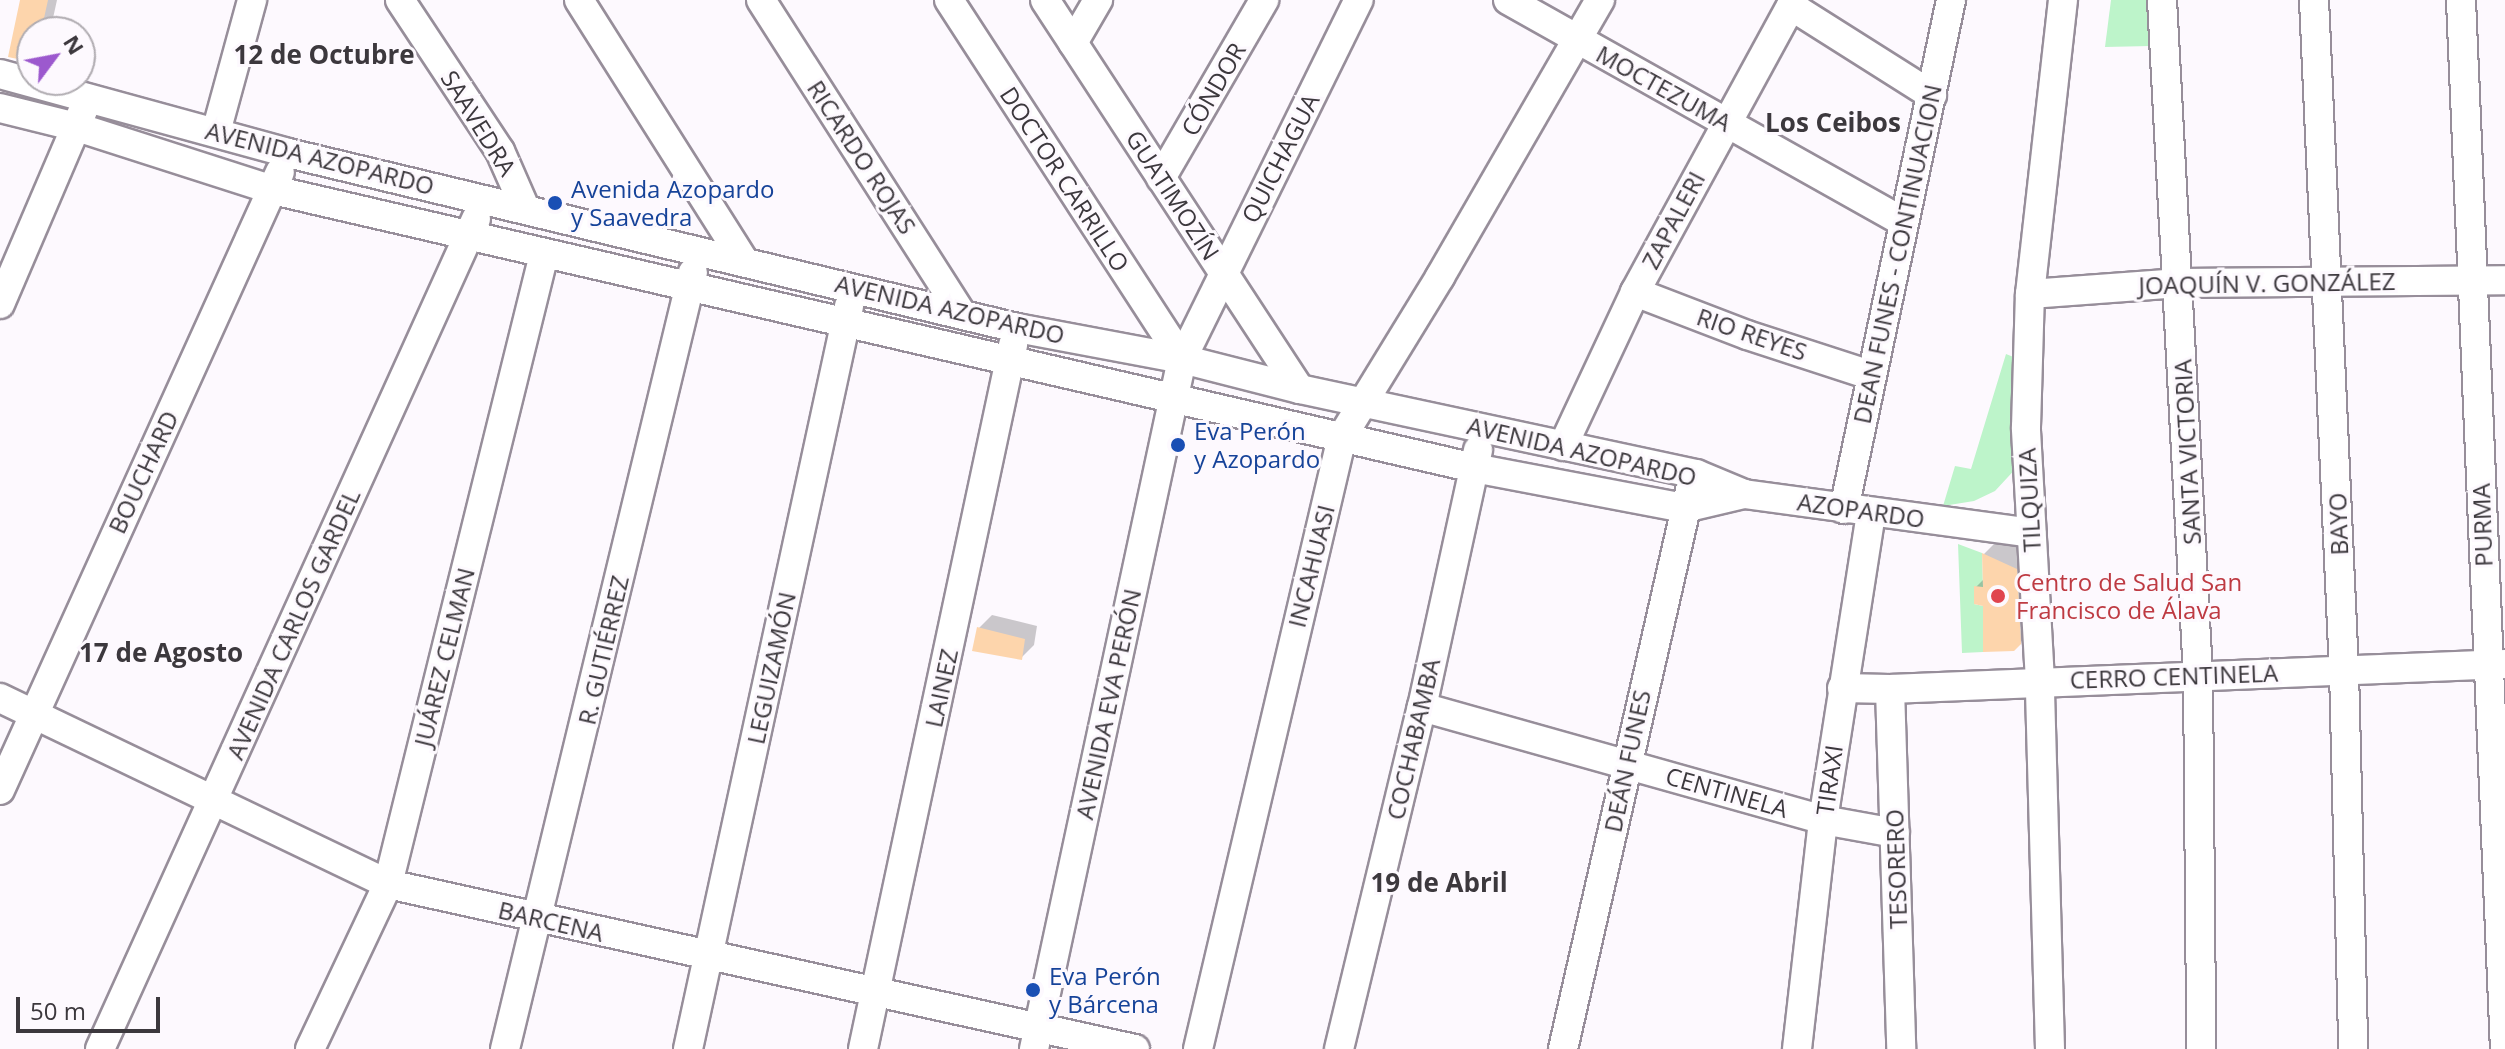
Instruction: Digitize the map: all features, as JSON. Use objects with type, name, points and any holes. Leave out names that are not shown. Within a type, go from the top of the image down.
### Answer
[{"type":"street","points":[[216,132],[252,0]]},
{"type":"street","name":"SAAVEDRA","points":[[400,0],[500,151],[525,208]]},
{"type":"street","points":[[579,0],[744,261]]},
{"type":"street","name":"RICARDO ROJAS","points":[[761,0],[962,314]]},
{"type":"street","name":"DOCTOR CARRILLO","points":[[949,0],[1182,359]]},
{"type":"street","name":"GUATIMOZÍN","points":[[1045,0],[1300,389]]},
{"type":"street","points":[[1073,43],[1098,0]]},
{"type":"street","name":"CÓNDOR","points":[[1161,178],[1264,0]]},
{"type":"street","name":"QUICHAGUA","points":[[1182,359],[1359,0]]},
{"type":"street","name":"MOCTEZUMA","points":[[1508,0],[1904,222]]},
{"type":"street","name":"INCAHUASI","points":[[1198,1049],[1342,437],[1366,403],[1574,39],[1600,0]]},
{"type":"street","name":"DEAN FUNES - CONTINUACION","points":[[1858,511],[1870,375],[1951,0]]},
{"type":"street","name":"TILQUIZA","points":[[2050,1049],[2040,681],[2026,427],[2030,294],[2063,0]]},
{"type":"street","name":"SANTA VICTORIA","points":[[2162,0],[2180,283],[2198,676],[2201,1049]]},
{"type":"street","name":"BAYO","points":[[2314,0],[2344,670],[2353,1049]]},
{"type":"street","name":"PURMA","points":[[2461,0],[2496,664],[2505,1049]]},
{"type":"street","points":[[1793,3],[1932,95]]},
{"type":"street","name":"ZAPALERI","points":[[1563,446],[1635,292],[1793,3]]},
{"type":"street","name":"AVENIDA AZOPARDO","points":[[0,74],[288,153],[855,286],[1017,328],[1182,359],[1300,389],[1696,474],[1744,494]]},
{"type":"street","points":[[0,304],[77,127],[87,97]]},
{"type":"street","name":"AVENIDA AZOPARDO","points":[[0,108],[77,127],[273,190],[1474,468],[1684,508],[1744,494]]},
{"type":"street","name":"BOUCHARD","points":[[0,790],[288,153]]},
{"type":"street","name":"AVENIDA CARLOS GARDEL","points":[[100,1049],[485,200]]},
{"type":"street","name":"R. GUTIÉRREZ","points":[[505,1049],[699,250]]},
{"type":"street","name":"JUÁREZ CELMAN","points":[[310,1049],[388,884],[544,254]]},
{"type":"street","name":"JOAQUÍN V. GONZÁLEZ","points":[[2030,294],[2180,283],[2328,279],[2505,280]]},
{"type":"street","name":"LEGUIZAMÓN","points":[[688,1049],[844,324],[855,286]]},
{"type":"street","name":"RIO REYES","points":[[1635,292],[1747,335],[1870,375]]},
{"type":"street","name":"LAINEZ","points":[[863,1049],[1017,328]]},
{"type":"street","name":"AVENIDA EVA PERÓN","points":[[1036,1038],[1182,359]]},
{"type":"street","points":[[1266,419],[1300,389]]},
{"type":"street","name":"COCHABAMBA","points":[[1339,1049],[1422,707],[1483,429]]},
{"type":"street","name":"DEÁN FUNES","points":[[1563,1049],[1684,508],[1696,474]]},
{"type":"street","name":"AZOPARDO","points":[[1744,494],[2031,533]]},
{"type":"street","name":"TIRAXI","points":[[1797,1049],[1823,820],[1842,688],[1858,511]]},
{"type":"street","name":"CERRO CENTINELA","points":[[1842,688],[1890,689],[2496,664]]},
{"type":"street","name":"TESORERO","points":[[1890,689],[1901,1049]]},
{"type":"street","name":"BARCENA","points":[[0,698],[388,884],[877,993],[1036,1038],[1135,1049]]},
{"type":"street","name":"CENTINELA","points":[[1422,707],[1823,820],[1895,833]]},
{"type":"green space","points":[[2111,0],[2148,0],[2150,46],[2105,47]]},
{"type":"green space","points":[[2006,354],[2026,362],[2020,464],[1995,491],[1974,501],[1943,506],[1955,466],[1971,469]]},
{"type":"green space","points":[[1958,544],[1982,553],[1983,587],[1974,604],[1983,606],[1983,652],[1962,653]]},
{"type":"building","points":[[20,0],[48,0],[44,16],[17,16]]},
{"type":"building","points":[[16,19],[16,59],[8,57]]},
{"type":"building","name":"Centro de Salud San Francisco de Álava","points":[[1982,553],[2017,569],[2021,644],[2014,651],[1983,652],[1983,606],[1974,604],[1974,586],[1983,587]]},
{"type":"building","points":[[977,627],[1025,639],[1022,660],[972,651]]},
{"type":"place","name":"Avenida Azopardo y Saavedra","points":[[555,203]]},
{"type":"place","name":"Eva Perón y Azopardo","points":[[1178,445]]},
{"type":"place","name":"Centro de Salud San Francisco de Álava","points":[[1998,596]]},
{"type":"place","name":"Eva Perón y Bárcena","points":[[1033,990]]},
{"type":"district","name":"12 de Octubre","points":[[324,55]]},
{"type":"district","name":"Los Ceibos","points":[[1833,123]]},
{"type":"district","name":"17 de Agosto","points":[[161,653]]},
{"type":"district","name":"19 de Abril","points":[[1439,883]]}]
